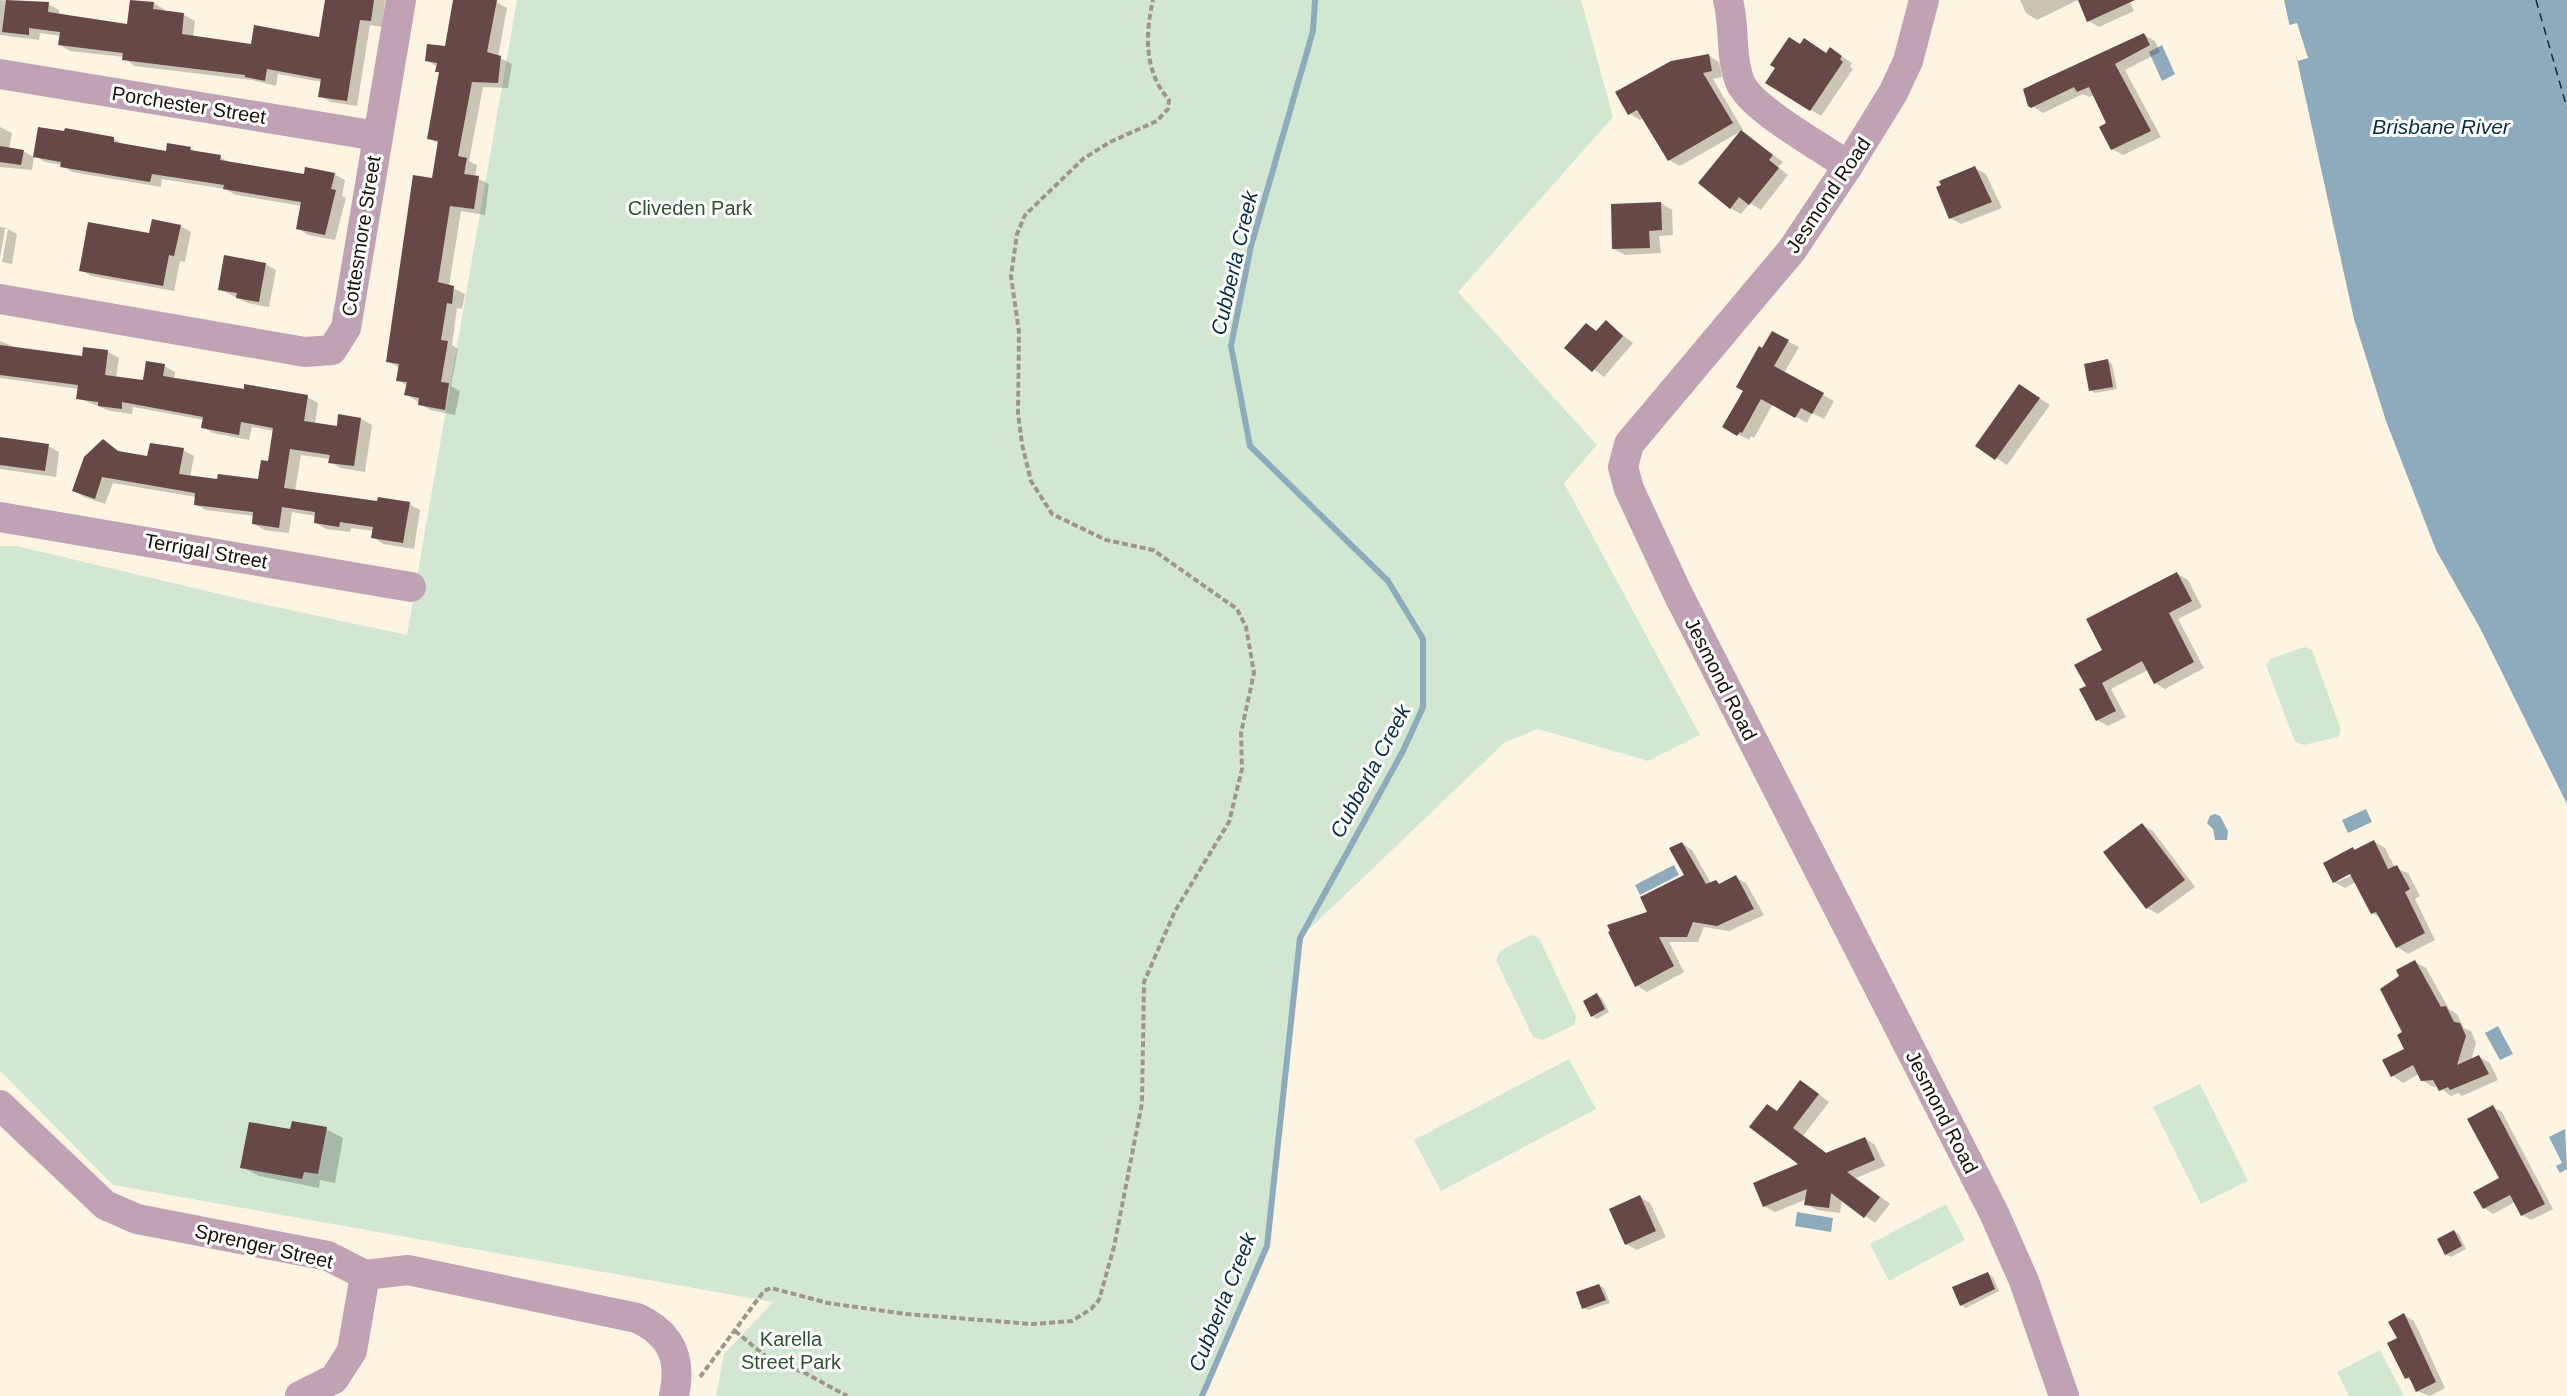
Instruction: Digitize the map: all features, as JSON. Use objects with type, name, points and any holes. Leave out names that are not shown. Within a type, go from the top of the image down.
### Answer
[{"type":"street","name":"Cottesmore Street","points":[[0,299],[305,352],[332,350],[346,328],[401,0]]},
{"type":"street","points":[[1728,0],[1732,15],[1737,69],[1748,96],[1848,166]]},
{"type":"street","name":"Jesmond Road","points":[[1924,0],[1920,25],[1903,72],[1881,114],[1848,166],[1792,250],[1629,444],[1623,467],[1629,489],[1675,588],[1994,1213],[2024,1281],[2064,1396]]},
{"type":"street","name":"Porchester Street","points":[[0,74],[377,136]]},
{"type":"street","name":"Terrigal Street","points":[[0,517],[411,587]]},
{"type":"street","name":"Sprenger Street","points":[[0,1105],[105,1205],[137,1219],[328,1256],[365,1275]]},
{"type":"street","points":[[300,1396],[334,1379],[352,1351],[365,1275],[408,1270],[637,1318],[656,1326],[666,1336],[676,1363],[677,1378],[684,1389]]},
{"type":"path","points":[[684,1389],[707,1370],[715,1354],[764,1291],[771,1288],[828,1303],[906,1314],[1032,1323],[1072,1321],[1091,1309],[1099,1300],[1114,1247],[1142,1103],[1144,982],[1175,910],[1229,822],[1242,769],[1241,733],[1254,673],[1246,627],[1237,609],[1153,550],[1106,540],[1052,514],[1031,481],[1018,413],[1019,332],[1011,276],[1017,234],[1025,215],[1083,159],[1110,142],[1157,121],[1168,109],[1170,100],[1155,79],[1146,37],[1153,0]]},
{"type":"path","points":[[735,1331],[769,1359],[805,1373],[846,1396]]},
{"type":"green space","points":[[517,0],[1581,0],[1613,117],[1458,292],[1597,445],[1564,483],[1700,735],[1648,761],[1538,729],[1505,742],[1300,938],[1267,1246],[1202,1396],[716,1396],[724,1354],[773,1302],[113,1185],[0,1071],[0,546],[17,546],[253,602],[407,635]]},
{"type":"green space","points":[[2305,647],[2312,650],[2341,730],[2338,737],[2304,745],[2295,742],[2266,665],[2270,659]]},
{"type":"green space","points":[[1531,935],[1539,938],[1576,1016],[1574,1025],[1543,1040],[1533,1037],[1496,960],[1500,951]]},
{"type":"green space","points":[[1569,1059],[1596,1109],[1441,1191],[1414,1140]]},
{"type":"green space","points":[[2200,1084],[2248,1181],[2201,1204],[2153,1107]]},
{"type":"green space","points":[[1946,1204],[1965,1240],[1889,1281],[1870,1244]]},
{"type":"green space","points":[[2380,1350],[2404,1396],[2349,1396],[2337,1372]]},
{"type":"water","name":"Brisbane River","points":[[2284,0],[2567,0],[2567,804],[2480,628],[2436,550],[2386,421],[2354,319]]},
{"type":"water","points":[[2162,45],[2175,74],[2162,81],[2149,52]]},
{"type":"water","points":[[2366,809],[2372,822],[2348,833],[2342,820]]},
{"type":"water","points":[[2215,814],[2220,816],[2228,831],[2227,840],[2215,840],[2213,829],[2207,823],[2210,816]]},
{"type":"water","points":[[1674,865],[1679,875],[1640,895],[1635,885]]},
{"type":"water","points":[[2498,1026],[2513,1054],[2500,1060],[2485,1033]]},
{"type":"water","points":[[2565,1129],[2567,1169],[2560,1173],[2556,1166],[2562,1163],[2549,1137]]},
{"type":"water","points":[[1797,1212],[1833,1218],[1831,1232],[1795,1226]]},
{"type":"pier","points":[[2297,23],[2308,58],[2298,61],[2286,26]]},
{"type":"building","points":[[6,0],[49,2],[48,12],[127,24],[130,0],[154,2],[153,9],[184,13],[182,34],[251,44],[254,25],[319,37],[325,0],[374,0],[371,21],[360,20],[347,101],[318,97],[321,79],[267,69],[265,81],[245,77],[245,75],[122,60],[123,53],[58,45],[60,32],[29,28],[29,35],[2,32]]},
{"type":"building","points":[[453,0],[497,0],[487,52],[501,56],[498,83],[472,82],[458,156],[467,158],[464,174],[479,176],[474,209],[450,206],[438,282],[454,286],[452,304],[447,303],[441,340],[448,341],[441,382],[449,383],[445,410],[418,405],[419,398],[404,395],[407,382],[396,381],[399,364],[386,362],[413,175],[432,178],[438,141],[427,139],[439,72],[435,72],[437,63],[425,61],[427,44],[445,46]]},
{"type":"building","points":[[2078,0],[2135,0],[2087,22]]},
{"type":"building","points":[[2144,33],[2150,45],[2115,64],[2151,131],[2111,150],[2099,127],[2106,123],[2089,87],[2077,92],[2074,87],[2031,108],[2028,106],[2023,89]]},
{"type":"building","points":[[1789,37],[1800,44],[1804,38],[1826,53],[1830,47],[1842,56],[1840,59],[1843,62],[1810,111],[1765,83],[1775,68],[1770,65]]},
{"type":"building","points":[[1709,54],[1712,71],[1703,73],[1733,123],[1668,161],[1637,110],[1628,115],[1615,92],[1671,61]]},
{"type":"building","points":[[38,127],[64,131],[65,128],[114,137],[114,142],[166,151],[167,143],[191,147],[190,150],[221,155],[220,160],[304,174],[305,167],[335,173],[331,189],[336,190],[325,235],[296,229],[301,202],[223,189],[224,185],[152,174],[150,182],[60,167],[61,162],[33,157]]},
{"type":"building","points":[[1741,130],[1773,155],[1769,160],[1779,168],[1749,205],[1739,197],[1730,209],[1698,183]]},
{"type":"building","points":[[0,146],[24,150],[21,165],[0,162]]},
{"type":"building","points":[[1975,166],[1992,202],[1949,219],[1936,187],[1941,185],[1939,181]]},
{"type":"building","points":[[1661,202],[1662,230],[1649,231],[1650,248],[1612,249],[1611,204]]},
{"type":"building","points":[[152,219],[181,225],[174,256],[169,255],[163,286],[79,271],[88,222],[149,233]]},
{"type":"building","points":[[224,255],[266,263],[259,302],[236,298],[237,293],[218,290]]},
{"type":"building","points":[[1606,320],[1623,336],[1592,372],[1564,348],[1586,323],[1596,331]]},
{"type":"building","points":[[1772,331],[1789,340],[1774,366],[1824,393],[1812,414],[1801,408],[1795,418],[1761,399],[1742,433],[1740,432],[1737,436],[1722,427],[1743,391],[1736,387],[1759,346],[1762,348]]},
{"type":"building","points":[[0,345],[82,356],[83,347],[108,350],[105,375],[143,380],[146,361],[165,364],[163,376],[244,389],[244,384],[308,395],[304,421],[337,426],[338,414],[361,418],[354,466],[328,463],[330,455],[290,449],[284,488],[377,501],[378,497],[410,502],[403,543],[371,538],[373,527],[340,522],[339,527],[314,523],[315,512],[282,507],[279,528],[252,524],[253,512],[194,505],[195,493],[102,477],[95,499],[72,491],[84,457],[103,439],[118,451],[147,456],[150,443],[184,448],[179,474],[217,479],[218,474],[258,479],[261,460],[268,461],[273,428],[241,422],[239,435],[201,428],[203,417],[122,402],[122,409],[98,406],[98,402],[76,399],[78,385],[0,375]]},
{"type":"building","points":[[2108,359],[2113,387],[2089,391],[2084,364]]},
{"type":"building","points":[[2019,384],[2040,398],[1995,460],[1975,446]]},
{"type":"building","points":[[0,437],[49,444],[45,471],[0,465]]},
{"type":"building","points":[[2177,572],[2192,601],[2169,613],[2194,662],[2154,684],[2142,661],[2102,683],[2116,711],[2096,721],[2079,689],[2086,686],[2074,665],[2102,650],[2086,619]]},
{"type":"building","points":[[2142,823],[2185,880],[2146,909],[2103,852]]},
{"type":"building","points":[[2374,840],[2388,869],[2397,865],[2410,889],[2405,892],[2425,933],[2396,948],[2376,912],[2371,914],[2350,874],[2333,883],[2323,863],[2353,847],[2354,850]]},
{"type":"building","points":[[1682,842],[1706,884],[1716,880],[1719,884],[1736,875],[1754,909],[1717,926],[1693,922],[1687,937],[1659,937],[1674,966],[1635,987],[1608,932],[1610,931],[1607,925],[1647,912],[1640,897],[1684,875],[1669,848]]},
{"type":"building","points":[[2415,960],[2441,1007],[2446,1006],[2454,1022],[2460,1023],[2466,1036],[2457,1065],[2479,1055],[2489,1074],[2450,1090],[2448,1087],[2439,1091],[2433,1080],[2421,1081],[2413,1065],[2391,1077],[2382,1060],[2404,1049],[2397,1035],[2402,1032],[2380,989],[2399,976],[2396,970]]},
{"type":"building","points":[[1597,993],[1605,1009],[1591,1017],[1583,1001]]},
{"type":"building","points":[[1800,1080],[1819,1094],[1793,1128],[1826,1153],[1865,1137],[1875,1160],[1847,1172],[1880,1197],[1864,1218],[1831,1193],[1829,1208],[1804,1205],[1807,1189],[1763,1207],[1753,1183],[1798,1164],[1749,1127],[1767,1104],[1777,1111]]},
{"type":"building","points":[[2493,1105],[2545,1204],[2521,1216],[2510,1195],[2483,1209],[2473,1192],[2499,1178],[2467,1119]]},
{"type":"building","points":[[292,1121],[327,1127],[318,1174],[304,1172],[302,1179],[240,1168],[249,1122],[290,1129]]},
{"type":"building","points":[[1640,1195],[1656,1231],[1625,1245],[1609,1209]]},
{"type":"building","points":[[2454,1230],[2462,1246],[2445,1255],[2437,1239]]},
{"type":"building","points":[[1988,1272],[1995,1289],[1960,1306],[1952,1287]]},
{"type":"building","points":[[1599,1284],[1606,1300],[1582,1309],[1576,1292]]},
{"type":"building","points":[[2404,1313],[2436,1382],[2416,1392],[2409,1377],[2405,1379],[2387,1343],[2397,1338],[2388,1322]]},
{"type":"waterway","name":"Cubberla Creek","points":[[1202,1396],[1267,1246],[1300,938],[1403,751],[1423,707],[1423,639],[1388,581],[1250,446],[1231,346],[1251,246],[1313,31],[1315,0]]},
{"type":"ferry route","points":[[2536,0],[2567,108]]},
{"type":"park label","name":"Cliveden Park","points":[[690,208]]},
{"type":"park label","name":"Karella Street Park","points":[[791,1350]]}]
